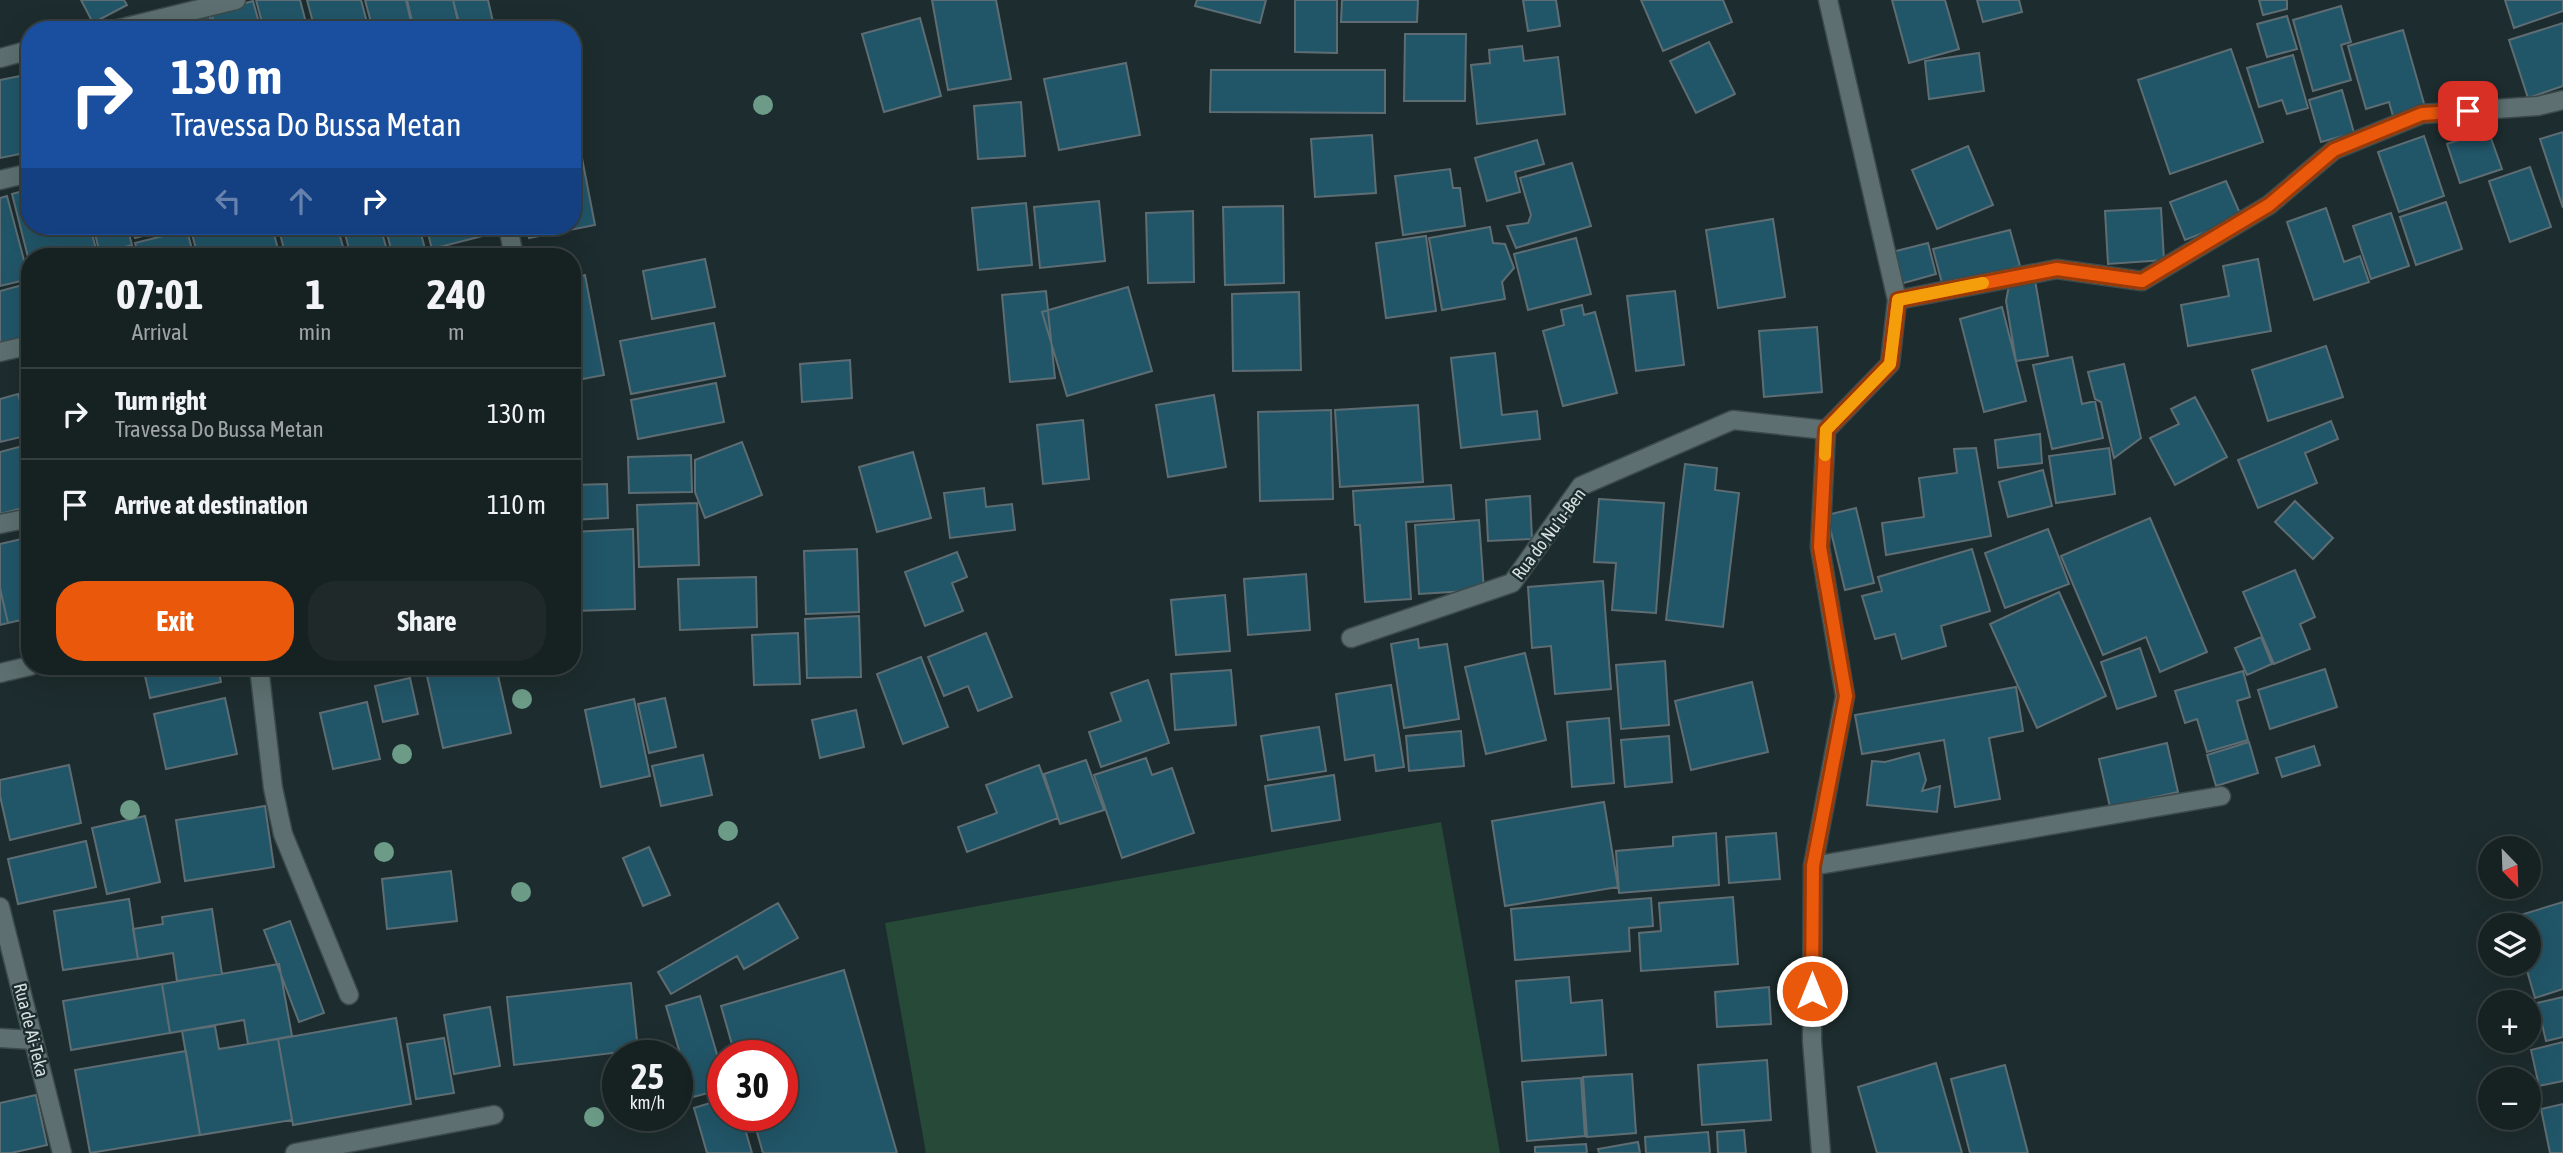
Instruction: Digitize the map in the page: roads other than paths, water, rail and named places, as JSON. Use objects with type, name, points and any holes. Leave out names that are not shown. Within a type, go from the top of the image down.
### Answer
[{"type":"street","points":[[151,21],[236,0]]},
{"type":"street","points":[[1821,1153],[1812,1041],[1813,866],[1846,696],[1820,547],[1826,430],[1890,364],[1898,300],[1828,0]]},
{"type":"street","points":[[0,58],[21,52]]},
{"type":"street","points":[[1898,300],[2057,269],[2142,281],[2269,205],[2334,150],[2422,114],[2538,106],[2563,100]]},
{"type":"street","points":[[0,180],[21,175]]},
{"type":"street","points":[[0,352],[21,347]]},
{"type":"street","name":"Rua do Nu'u-Ben","points":[[1351,638],[1512,583],[1581,486],[1733,420],[1826,430]]},
{"type":"street","points":[[0,524],[21,520]]},
{"type":"street","points":[[0,673],[21,668]]},
{"type":"street","points":[[260,675],[274,788],[283,834],[349,995]]},
{"type":"street","points":[[1813,866],[2221,796]]},
{"type":"street","name":"Rua de Ai-Teka","points":[[0,907],[62,1153]]},
{"type":"street","points":[[0,1038],[33,1040]]},
{"type":"street","points":[[295,1153],[494,1115]]}]
